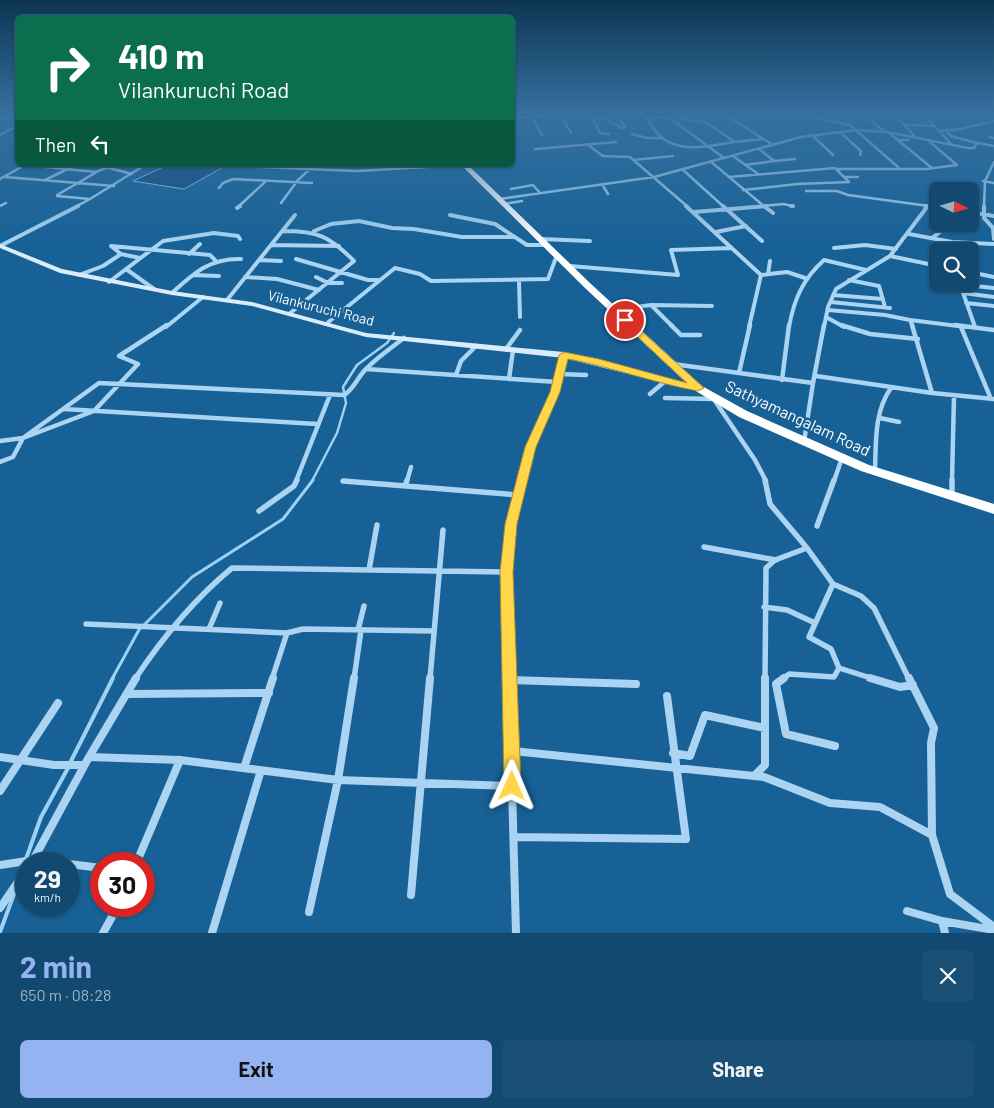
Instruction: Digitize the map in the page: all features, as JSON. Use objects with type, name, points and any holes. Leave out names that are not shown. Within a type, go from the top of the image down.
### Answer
[{"type":"highway","name":"Sathyamangalam Road","points":[[466,167],[570,266],[613,310],[698,388],[713,398],[743,414],[842,458],[875,471],[994,509]]},
{"type":"street","points":[[625,157],[633,160],[654,177],[761,274],[788,272],[805,278]]},
{"type":"street","points":[[633,160],[668,157]]},
{"type":"street","points":[[502,202],[540,193],[654,177],[731,157]]},
{"type":"street","points":[[734,157],[758,174]]},
{"type":"street","points":[[768,157],[774,161]]},
{"type":"street","points":[[886,157],[898,168]]},
{"type":"street","points":[[918,157],[932,168]]},
{"type":"street","points":[[729,177],[836,169],[954,167],[957,163],[949,157]]},
{"type":"street","points":[[745,164],[795,159]]},
{"type":"street","points":[[710,162],[773,213]]},
{"type":"street","points":[[994,162],[987,170],[983,181],[986,200],[984,215],[994,230],[994,239]]},
{"type":"street","points":[[2,178],[21,167]]},
{"type":"street","points":[[47,167],[96,172]]},
{"type":"street","points":[[45,180],[72,167]]},
{"type":"street","points":[[0,246],[114,186],[142,167]]},
{"type":"street","points":[[275,167],[357,171],[428,167]]},
{"type":"street","points":[[90,199],[57,196],[96,172],[107,168],[132,174]]},
{"type":"street","points":[[281,202],[310,169]]},
{"type":"street","points":[[743,190],[797,184],[849,182],[836,169]]},
{"type":"street","points":[[682,170],[762,241]]},
{"type":"street","points":[[987,170],[994,171]]},
{"type":"street","points":[[276,182],[302,177]]},
{"type":"street","points":[[844,177],[858,177]]},
{"type":"street","points":[[2,178],[114,186]]},
{"type":"street","points":[[219,188],[223,183],[233,179],[312,183]]},
{"type":"street","points":[[237,208],[266,181]]},
{"type":"street","points":[[983,181],[994,183]]},
{"type":"street","points":[[602,184],[608,194]]},
{"type":"street","points":[[511,188],[533,185],[540,193]]},
{"type":"street","points":[[806,190],[836,191],[848,196],[929,206]]},
{"type":"street","points":[[502,202],[522,201]]},
{"type":"street","points":[[0,206],[6,203]]},
{"type":"street","points":[[694,212],[783,204],[793,206]]},
{"type":"street","points":[[804,442],[826,317],[836,289],[890,256],[923,212],[929,207]]},
{"type":"street","points":[[979,214],[994,216]]},
{"type":"street","points":[[227,300],[295,215]]},
{"type":"street","points":[[450,215],[495,224],[527,245],[544,242],[590,241]]},
{"type":"street","points":[[282,231],[314,231],[321,230],[331,224],[359,222],[462,237],[514,237]]},
{"type":"street","points":[[716,232],[746,226]]},
{"type":"street","points":[[288,314],[354,262],[339,246],[321,233],[314,231]]},
{"type":"street","points":[[932,238],[940,232]]},
{"type":"street","points":[[110,282],[163,241],[214,234],[238,236],[240,239]]},
{"type":"street","points":[[908,234],[952,242],[994,244]]},
{"type":"street","points":[[189,254],[200,244]]},
{"type":"street","points":[[271,245],[339,246]]},
{"type":"street","points":[[834,248],[853,245],[886,246],[896,249]]},
{"type":"street","name":"Vilankuruchi Road","points":[[0,246],[60,271],[172,293],[227,300],[366,335],[564,355],[595,361],[664,382],[698,388]]},
{"type":"street","points":[[140,258],[121,254],[111,246],[210,255],[215,260]]},
{"type":"street","points":[[570,266],[678,275],[670,250],[732,248]]},
{"type":"street","points":[[79,275],[103,266],[121,254]]},
{"type":"street","points":[[326,324],[395,268],[420,274],[432,281],[548,279],[558,255]]},
{"type":"street","points":[[890,256],[929,264]]},
{"type":"street","points":[[172,293],[192,275],[215,260],[223,258],[240,259]]},
{"type":"street","points":[[296,259],[368,280],[380,280]]},
{"type":"street","points":[[259,260],[281,261]]},
{"type":"street","points":[[782,380],[791,315],[805,278],[812,269],[824,260],[866,270]]},
{"type":"street","points":[[768,274],[770,261]]},
{"type":"street","points":[[126,269],[155,290]]},
{"type":"street","points":[[738,373],[761,274]]},
{"type":"street","points":[[979,274],[994,277]]},
{"type":"street","points":[[192,275],[219,276]]},
{"type":"street","points":[[316,277],[328,283],[342,284]]},
{"type":"street","points":[[245,278],[277,279],[319,290]]},
{"type":"street","points":[[831,302],[887,307],[879,286],[849,280]]},
{"type":"street","points":[[519,281],[520,316]]},
{"type":"street","points":[[979,286],[994,288]]},
{"type":"street","points":[[975,328],[963,293],[994,297]]},
{"type":"street","points":[[834,295],[883,299]]},
{"type":"street","points":[[0,441],[23,438],[94,411],[138,364],[119,356],[164,328],[203,297]]},
{"type":"street","points":[[966,303],[994,306]]},
{"type":"street","points":[[651,305],[681,335],[700,335]]},
{"type":"street","points":[[613,310],[651,305],[712,306]]},
{"type":"street","points":[[828,310],[885,315],[910,320],[994,330]]},
{"type":"street","points":[[826,317],[839,326],[868,335],[918,339]]},
{"type":"street","points":[[910,320],[918,339],[932,393]]},
{"type":"street","points":[[816,376],[891,388],[992,399],[961,327]]},
{"type":"street","points":[[509,379],[510,349],[520,330]]},
{"type":"street","points":[[0,462],[13,457],[23,438],[99,383],[330,395],[346,394],[365,369],[404,338]]},
{"type":"street","points":[[456,376],[461,361],[476,346]]},
{"type":"street","points":[[516,933],[512,786],[513,751],[506,572],[511,524],[518,495],[531,447],[555,392],[564,355]]},
{"type":"street","points":[[673,364],[813,383]]},
{"type":"street","points":[[365,369],[557,382]]},
{"type":"street","points":[[559,374],[586,375]]},
{"type":"street","points":[[650,394],[664,382]]},
{"type":"street","points":[[875,471],[883,402],[891,388]]},
{"type":"street","points":[[259,511],[294,486],[330,395]]},
{"type":"street","points":[[952,496],[954,396]]},
{"type":"street","points":[[665,398],[713,398],[766,481],[770,504],[807,548],[833,584],[861,596],[874,608],[934,728],[931,743],[932,835],[950,894],[994,928]]},
{"type":"street","points":[[63,409],[317,424]]},
{"type":"street","points":[[880,418],[900,422]]},
{"type":"street","points":[[817,526],[842,458]]},
{"type":"street","points":[[405,486],[411,467]]},
{"type":"street","points":[[343,481],[518,495]]},
{"type":"street","points":[[369,570],[377,525]]},
{"type":"street","points":[[411,895],[443,530]]},
{"type":"street","points":[[704,547],[776,560]]},
{"type":"street","points":[[754,776],[765,764],[764,607],[766,568],[776,560],[807,548]]},
{"type":"street","points":[[37,852],[83,765],[90,757],[127,694],[171,627],[185,610],[232,568],[506,572]]},
{"type":"street","points":[[833,584],[809,637],[832,649],[839,668],[834,678],[789,674],[776,684],[786,734],[835,746]]},
{"type":"street","points":[[209,629],[220,603]]},
{"type":"street","points":[[309,912],[338,780],[364,606]]},
{"type":"street","points":[[764,607],[787,610],[815,623]]},
{"type":"street","points":[[86,624],[287,633],[303,629],[434,631]]},
{"type":"street","points":[[244,768],[287,633]]},
{"type":"street","points":[[839,668],[900,686],[912,685]]},
{"type":"street","points":[[510,680],[636,684]]},
{"type":"street","points":[[127,694],[269,693]]},
{"type":"street","points":[[514,837],[686,839],[673,753],[667,696]]},
{"type":"street","points":[[0,791],[58,703]]},
{"type":"street","points":[[673,753],[690,756],[705,715],[765,728]]},
{"type":"street","points":[[513,751],[764,778],[830,803],[880,808],[932,835]]},
{"type":"street","points":[[0,757],[54,765],[83,765]]},
{"type":"street","points":[[90,757],[180,760],[338,780],[512,786]]},
{"type":"street","points":[[141,852],[180,760]]},
{"type":"street","points":[[212,933],[261,770]]},
{"type":"street","points":[[0,865],[15,862]]},
{"type":"street","points":[[0,908],[15,886]]},
{"type":"street","points":[[907,911],[942,921],[994,928]]},
{"type":"street","points":[[102,933],[111,917]]},
{"type":"street","points":[[942,921],[944,933]]},
{"type":"water","points":[[164,167],[223,167],[184,189],[133,181]]},
{"type":"waterway","points":[[312,481],[337,433],[346,403],[343,387],[357,365],[387,343],[394,333]]},
{"type":"waterway","points":[[144,625],[192,577],[283,519],[313,480]]},
{"type":"waterway","points":[[112,679],[140,628]]},
{"type":"waterway","points":[[70,763],[113,678]]},
{"type":"waterway","points":[[28,852],[41,817],[68,768]]},
{"type":"waterway","points":[[0,932],[14,894]]},
{"type":"route","points":[[512,786],[513,751],[506,572],[511,524],[531,447],[555,392],[564,355],[595,361],[670,383],[698,388],[625,320]]}]
